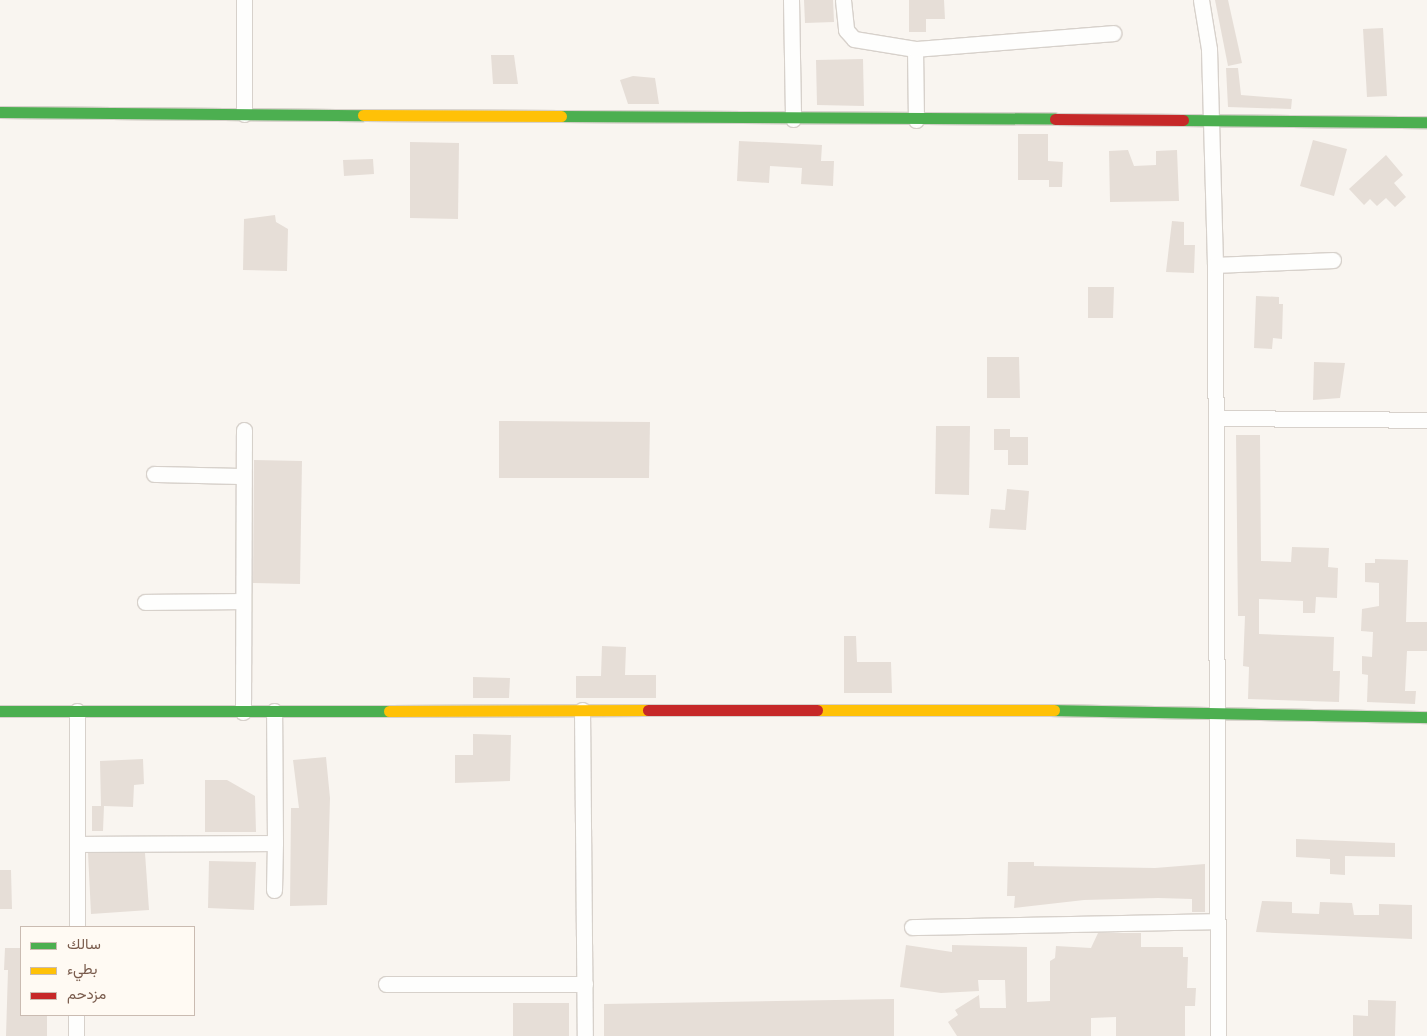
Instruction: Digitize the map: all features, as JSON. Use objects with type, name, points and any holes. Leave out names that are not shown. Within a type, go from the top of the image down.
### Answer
[{"type":"street","points":[[244,0],[244,114]]},
{"type":"street","points":[[791,0],[793,119]]},
{"type":"street","points":[[843,0],[846,30],[854,39],[915,49],[1113,33]]},
{"type":"street","points":[[1201,0],[1209,49],[1209,121],[1215,265],[1218,1036]]},
{"type":"street","points":[[915,49],[916,120]]},
{"type":"street","points":[[0,112],[916,120],[1427,122]]},
{"type":"street","points":[[1215,265],[1333,260]]},
{"type":"street","points":[[1216,418],[1427,420]]},
{"type":"street","points":[[243,712],[241,601],[244,430]]},
{"type":"street","points":[[154,474],[243,476]]},
{"type":"street","points":[[145,602],[241,601]]},
{"type":"street","points":[[582,710],[585,1036]]},
{"type":"street","points":[[0,711],[1217,710],[1427,717]]},
{"type":"street","points":[[77,711],[77,926]]},
{"type":"street","points":[[274,711],[274,890]]},
{"type":"street","points":[[77,844],[275,843]]},
{"type":"street","points":[[912,927],[1217,922]]},
{"type":"street","points":[[386,984],[585,984]]},
{"type":"street","points":[[76,1016],[76,1036]]},
{"type":"building","points":[[804,0],[833,0],[834,22],[805,23]]},
{"type":"building","points":[[909,0],[944,0],[945,19],[926,19],[926,32],[909,32]]},
{"type":"building","points":[[1215,0],[1228,0],[1242,63],[1228,66]]},
{"type":"building","points":[[1383,28],[1387,96],[1367,97],[1363,29]]},
{"type":"building","points":[[491,55],[514,55],[518,84],[493,84]]},
{"type":"building","points":[[863,59],[864,106],[817,105],[816,60]]},
{"type":"building","points":[[1226,68],[1238,68],[1241,95],[1292,99],[1291,109],[1228,107]]},
{"type":"building","points":[[633,76],[655,78],[659,104],[628,104],[620,80]]},
{"type":"building","points":[[1018,134],[1048,134],[1048,161],[1063,162],[1062,187],[1049,187],[1049,180],[1018,180]]},
{"type":"building","points":[[1313,140],[1347,149],[1334,196],[1300,186]]},
{"type":"building","points":[[739,141],[822,145],[821,161],[834,161],[833,186],[801,184],[802,168],[770,166],[769,183],[737,181]]},
{"type":"building","points":[[410,142],[459,143],[458,219],[410,218]]},
{"type":"building","points":[[1128,150],[1134,166],[1156,165],[1156,151],[1177,150],[1179,201],[1110,202],[1109,151]]},
{"type":"building","points":[[1386,155],[1403,175],[1394,183],[1406,197],[1395,207],[1386,198],[1377,206],[1370,199],[1364,205],[1349,189]]},
{"type":"building","points":[[373,159],[374,174],[344,176],[343,160]]},
{"type":"building","points":[[275,215],[276,222],[288,229],[287,271],[243,270],[244,219]]},
{"type":"building","points":[[1172,221],[1184,222],[1184,245],[1195,245],[1194,273],[1166,272]]},
{"type":"building","points":[[1088,287],[1114,287],[1113,318],[1088,318]]},
{"type":"building","points":[[1256,296],[1279,297],[1279,304],[1283,304],[1282,339],[1273,338],[1272,349],[1254,348]]},
{"type":"building","points":[[987,357],[1019,357],[1020,398],[987,398]]},
{"type":"building","points":[[1314,362],[1345,363],[1340,398],[1313,400]]},
{"type":"building","points":[[499,421],[650,422],[649,478],[499,478]]},
{"type":"building","points":[[936,426],[970,426],[969,495],[935,494]]},
{"type":"building","points":[[994,429],[1010,429],[1010,437],[1028,437],[1028,465],[1008,465],[1008,450],[994,450]]},
{"type":"building","points":[[1236,435],[1260,435],[1261,561],[1291,562],[1292,547],[1329,548],[1328,567],[1338,568],[1337,598],[1316,597],[1315,613],[1303,613],[1303,601],[1259,599],[1259,634],[1334,637],[1333,671],[1340,671],[1339,702],[1248,699],[1249,667],[1243,666],[1245,616],[1238,616]]},
{"type":"building","points":[[254,460],[302,461],[300,584],[253,583]]},
{"type":"building","points":[[1007,489],[1029,491],[1026,530],[989,528],[991,509],[1005,510]]},
{"type":"building","points":[[1375,559],[1408,560],[1406,622],[1427,622],[1427,651],[1407,651],[1405,691],[1416,691],[1415,704],[1367,702],[1368,675],[1362,674],[1362,656],[1372,657],[1373,632],[1361,631],[1362,609],[1379,606],[1379,583],[1365,582],[1365,563],[1375,563]]},
{"type":"building","points":[[844,636],[856,636],[857,662],[891,662],[892,693],[844,693]]},
{"type":"building","points":[[602,646],[626,647],[625,675],[656,675],[656,698],[576,698],[576,676],[601,676]]},
{"type":"building","points":[[473,677],[510,678],[509,698],[473,698]]},
{"type":"building","points":[[473,734],[511,735],[510,781],[455,783],[455,755],[473,755]]},
{"type":"building","points":[[326,757],[330,798],[327,905],[290,906],[291,808],[299,808],[293,760]]},
{"type":"building","points":[[143,759],[144,784],[134,785],[133,807],[104,806],[103,831],[92,831],[92,806],[101,806],[100,761]]},
{"type":"building","points":[[205,780],[227,780],[255,796],[256,832],[205,832]]},
{"type":"building","points":[[1296,839],[1395,843],[1395,857],[1345,856],[1345,875],[1330,874],[1330,859],[1296,857]]},
{"type":"building","points":[[88,853],[145,853],[149,910],[91,914]]},
{"type":"building","points":[[209,861],[256,862],[254,910],[208,908]]},
{"type":"building","points":[[1008,862],[1034,862],[1034,866],[1155,868],[1205,864],[1205,912],[1192,912],[1192,899],[1158,898],[1084,900],[1014,908],[1015,896],[1007,896]]},
{"type":"building","points":[[0,870],[11,870],[12,909],[0,909]]},
{"type":"building","points":[[1262,901],[1292,902],[1292,913],[1319,914],[1320,902],[1352,903],[1354,915],[1379,915],[1379,904],[1412,905],[1412,939],[1256,932]]},
{"type":"building","points":[[1098,933],[1141,933],[1141,947],[1183,947],[1183,957],[1188,957],[1187,988],[1196,988],[1195,1006],[1185,1006],[1185,1036],[1116,1036],[1116,1017],[1091,1018],[1091,1036],[957,1036],[948,1022],[958,1015],[955,1010],[979,995],[980,1008],[1006,1008],[1005,980],[978,980],[979,991],[941,993],[900,987],[906,945],[952,952],[952,945],[1027,947],[1027,1002],[1050,1001],[1050,961],[1055,958],[1056,946],[1091,948]]},
{"type":"building","points":[[5,948],[20,948],[20,1016],[47,1016],[47,1036],[6,1036],[8,970],[4,970]]},
{"type":"building","points":[[894,999],[894,1036],[604,1036],[604,1004]]},
{"type":"building","points":[[1368,1000],[1396,1001],[1395,1036],[1353,1036],[1353,1015],[1368,1016]]},
{"type":"building","points":[[513,1003],[569,1003],[569,1036],[513,1036]]},
{"type":"traffic: fast","points":[[0,112],[363,115]]},
{"type":"traffic: fast","points":[[561,116],[1055,119]]},
{"type":"traffic: fast","points":[[1183,120],[1427,122]]},
{"type":"traffic: fast","points":[[1054,710],[1427,717]]},
{"type":"traffic: fast","points":[[0,711],[389,711]]},
{"type":"traffic: slow","points":[[363,115],[561,116]]},
{"type":"traffic: slow","points":[[389,711],[648,710]]},
{"type":"traffic: slow","points":[[817,710],[1054,710]]},
{"type":"traffic: jam","points":[[1055,119],[1183,120]]},
{"type":"traffic: jam","points":[[648,710],[817,710]]}]
